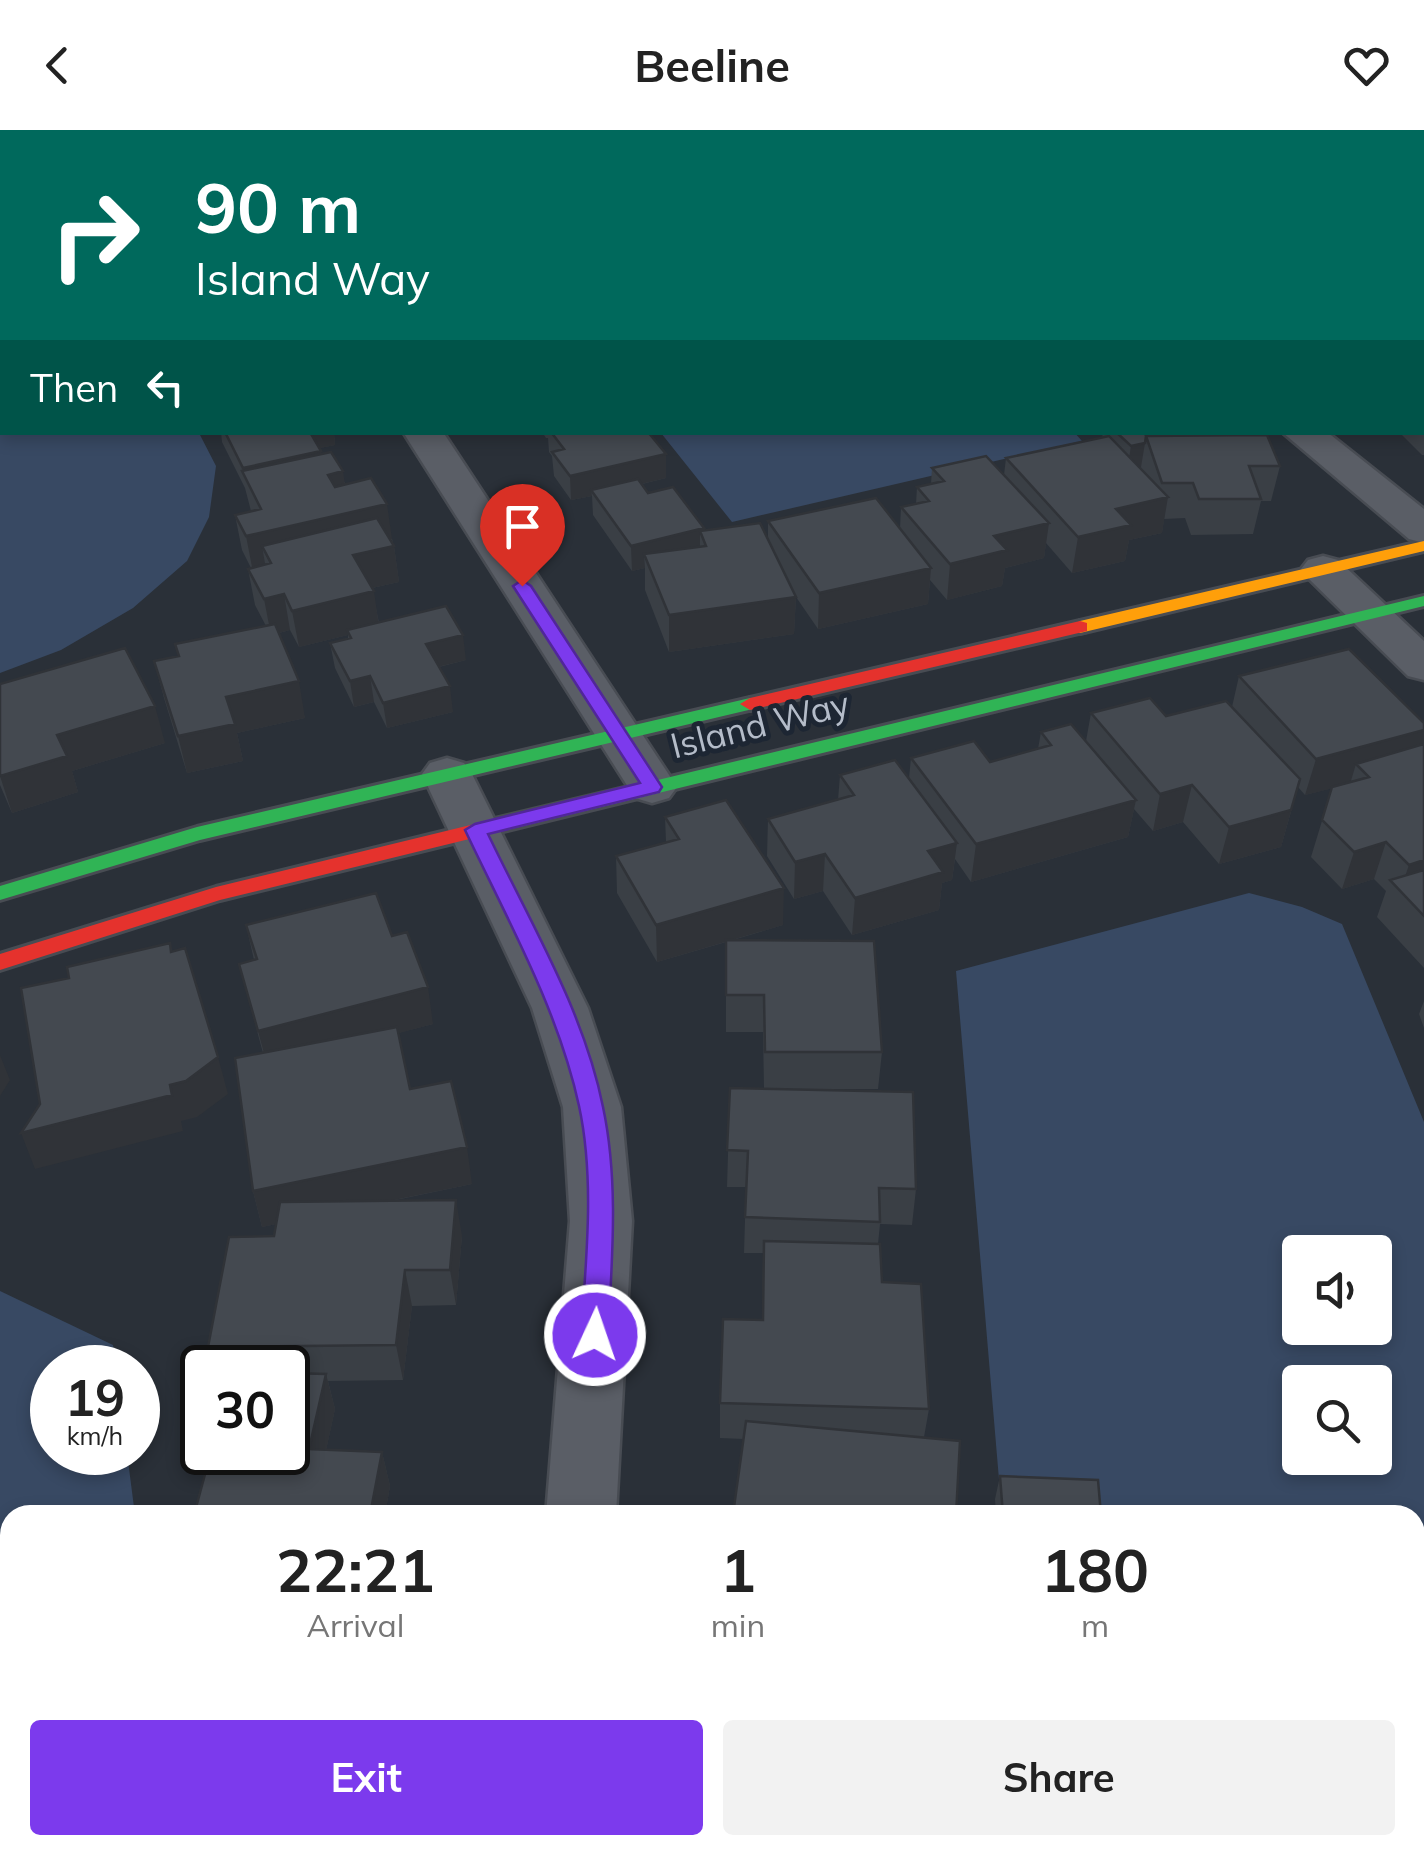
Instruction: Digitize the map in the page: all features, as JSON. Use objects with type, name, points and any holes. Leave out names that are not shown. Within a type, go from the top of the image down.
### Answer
[{"type":"street","points":[[425,435],[652,787]]},
{"type":"street","points":[[1306,435],[1424,530]]},
{"type":"street","name":"Island Way","points":[[0,893],[196,834],[1424,546]]},
{"type":"street","points":[[1323,569],[1424,666]]},
{"type":"street","name":"Island Way","points":[[0,962],[216,894],[1424,600]]},
{"type":"street","points":[[447,774],[560,1008],[592,1108],[601,1221],[582,1505]]},
{"type":"water","points":[[0,435],[200,435],[216,466],[209,517],[187,561],[133,608],[61,650],[0,673]]},
{"type":"water","points":[[663,435],[1077,435],[1082,441],[732,522]]},
{"type":"water","points":[[1249,893],[1302,907],[1342,924],[1424,1122],[1424,1505],[1001,1505],[956,971]]},
{"type":"water","points":[[0,1291],[113,1345],[30,1345],[30,1475],[130,1475],[134,1505],[0,1505]]},
{"type":"building","points":[[226,435],[312,435],[321,451],[243,468]]},
{"type":"building","points":[[553,435],[650,435],[666,454],[570,476],[552,452],[564,449]]},
{"type":"building","points":[[1119,435],[1176,435],[1146,436],[1145,443],[1131,446]]},
{"type":"building","points":[[1267,435],[1280,466],[1249,466],[1261,499],[1199,499],[1193,483],[1162,483],[1146,436]]},
{"type":"building","points":[[1109,436],[1168,497],[1116,509],[1131,525],[1078,537],[1006,458]]},
{"type":"building","points":[[331,452],[343,471],[328,475],[335,487],[371,478],[387,504],[246,536],[235,515],[261,509],[242,471]]},
{"type":"building","points":[[986,456],[1049,523],[994,536],[1007,550],[950,564],[901,507],[929,501],[917,487],[944,481],[932,468]]},
{"type":"building","points":[[638,479],[648,493],[673,487],[704,528],[631,546],[591,490]]},
{"type":"building","points":[[876,498],[931,568],[819,593],[768,521]]},
{"type":"building","points":[[377,518],[394,546],[353,555],[374,591],[292,611],[284,594],[264,599],[248,569],[271,563],[262,546]]},
{"type":"building","points":[[760,523],[796,597],[669,615],[644,554],[706,546],[700,531]]},
{"type":"building","points":[[446,606],[463,635],[426,644],[450,686],[383,703],[370,676],[350,681],[330,643],[351,638],[347,630]]},
{"type":"building","points":[[275,624],[299,681],[226,697],[235,724],[178,736],[154,661],[179,656],[175,644]]},
{"type":"building","points":[[125,648],[155,706],[57,735],[67,756],[0,776],[0,684]]},
{"type":"building","points":[[1349,649],[1424,723],[1424,730],[1316,759],[1239,676]]},
{"type":"building","points":[[1150,698],[1166,716],[1226,701],[1300,779],[1291,810],[1229,827],[1192,785],[1160,794],[1091,713]]},
{"type":"building","points":[[1071,724],[1136,800],[976,844],[911,758],[974,741],[990,762],[1051,745],[1041,732]]},
{"type":"building","points":[[1424,744],[1424,860],[1409,865],[1386,842],[1354,852],[1322,820],[1332,787],[1369,777],[1356,764]]},
{"type":"building","points":[[895,760],[957,843],[928,851],[943,872],[855,898],[825,854],[795,862],[768,819],[854,795],[840,775]]},
{"type":"building","points":[[726,800],[784,888],[656,925],[616,856],[679,839],[665,817]]},
{"type":"building","points":[[1424,870],[1424,916],[1390,880]]},
{"type":"building","points":[[376,893],[392,936],[407,932],[428,987],[258,1031],[239,964],[257,959],[246,925]]},
{"type":"building","points":[[726,940],[874,941],[882,1052],[765,1052],[764,995],[726,995]]},
{"type":"building","points":[[170,943],[171,952],[185,948],[218,1057],[186,1081],[170,1085],[172,1095],[21,1133],[40,1104],[21,988],[69,978],[67,967]]},
{"type":"building","points":[[397,1027],[410,1089],[451,1081],[467,1147],[253,1191],[235,1058]]},
{"type":"building","points":[[730,1088],[913,1092],[916,1189],[879,1188],[880,1222],[745,1217],[748,1151],[727,1150]]},
{"type":"building","points":[[456,1200],[450,1270],[405,1270],[396,1345],[208,1345],[229,1237],[274,1236],[280,1202]]},
{"type":"building","points":[[764,1241],[880,1244],[882,1282],[921,1284],[929,1409],[720,1403],[723,1319],[763,1320]]},
{"type":"building","points":[[310,1374],[326,1374],[310,1445]]},
{"type":"building","points":[[746,1421],[960,1441],[957,1505],[734,1505]]},
{"type":"building","points":[[310,1449],[382,1452],[372,1505],[197,1505],[205,1475],[310,1475]]},
{"type":"building","points":[[1000,1476],[1098,1480],[1100,1505],[1002,1505]]},
{"type":"traffic: fast","points":[[491,827],[1424,601]]},
{"type":"traffic: fast","points":[[0,893],[197,834],[750,704]]},
{"type":"traffic: slow","points":[[1080,627],[1424,546]]},
{"type":"traffic: jam","points":[[750,704],[1080,627]]},
{"type":"traffic: jam","points":[[0,962],[216,894],[491,827]]},
{"type":"route","points":[[522,586],[652,787],[475,830],[560,1008],[592,1108],[601,1221],[595,1335]]}]
